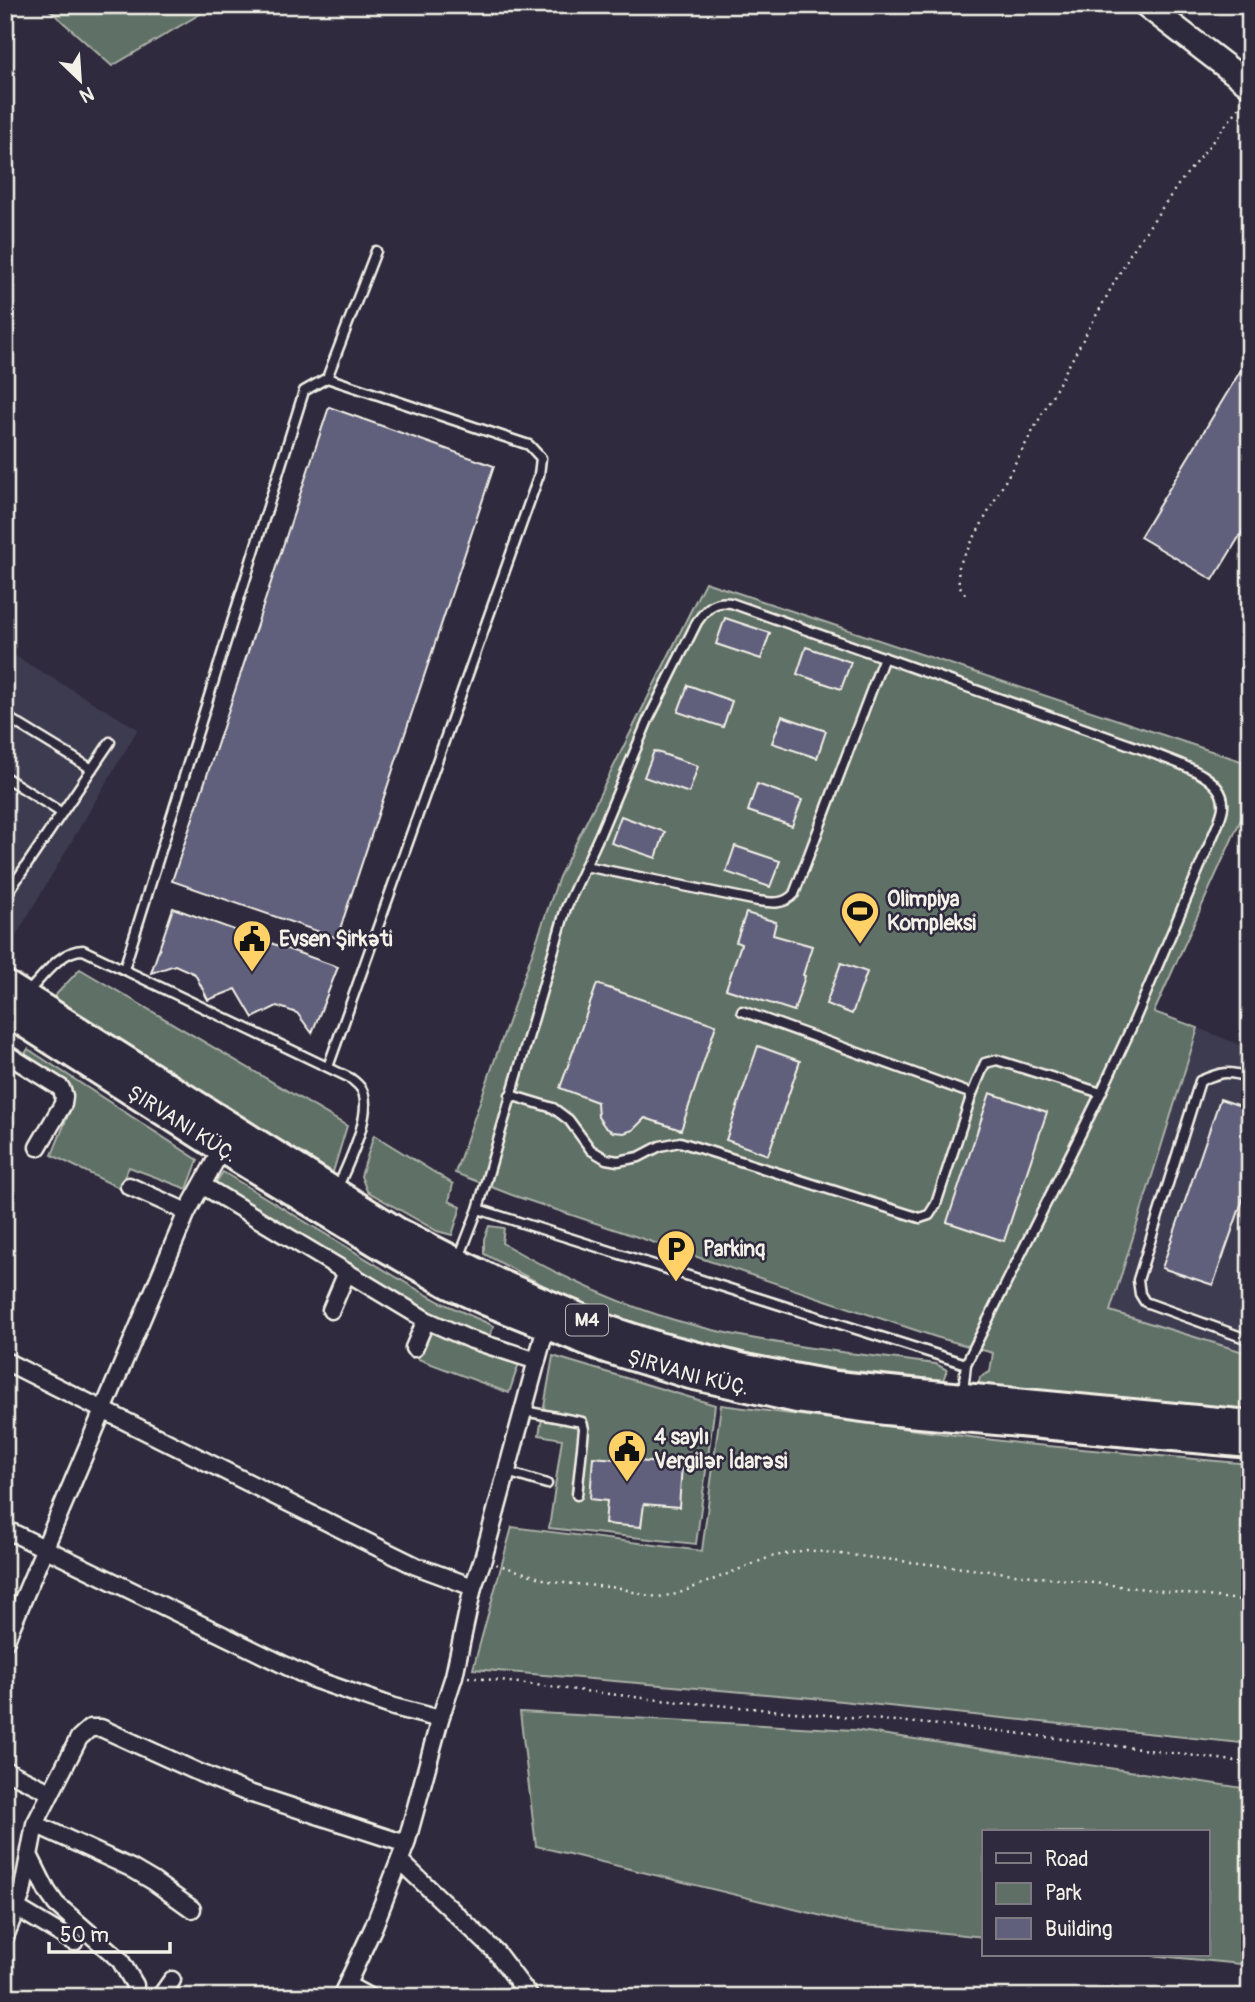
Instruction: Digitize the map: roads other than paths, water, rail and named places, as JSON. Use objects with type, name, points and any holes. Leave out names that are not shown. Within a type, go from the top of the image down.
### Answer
[{"type":"highway","name":"ŞIRVANI KÜÇ.","points":[[12,997],[222,1149],[382,1246],[450,1284],[546,1327],[606,1349],[740,1387],[797,1399],[886,1411],[1250,1444]]},
{"type":"highway","name":"M4","points":[[12,997],[397,1231],[499,1283],[610,1329],[685,1353],[803,1380],[963,1398],[1250,1424]]},
{"type":"main road","points":[[1146,5],[1250,85]]},
{"type":"street","points":[[5,1053],[61,1088],[64,1096],[63,1104],[38,1147]]},
{"type":"street","points":[[5,1642],[187,1212],[222,1149]]},
{"type":"street","points":[[202,1185],[426,1320],[470,1339],[537,1361]]},
{"type":"street","points":[[129,1186],[187,1212]]},
{"type":"street","points":[[331,1310],[347,1272]]},
{"type":"street","points":[[414,1348],[426,1320]]},
{"type":"street","points":[[369,1997],[344,1991],[374,1926],[406,1844],[454,1676],[473,1587],[546,1327]]},
{"type":"street","points":[[5,1361],[372,1545],[416,1566],[473,1587]]},
{"type":"street","points":[[5,1529],[313,1679],[394,1707],[440,1719]]},
{"type":"street","points":[[5,1937],[22,1893],[35,1824],[79,1738],[90,1728],[101,1728],[246,1792],[406,1844]]},
{"type":"street","points":[[5,1770],[50,1792]]},
{"type":"street","points":[[35,1824],[131,1868],[192,1909]]},
{"type":"street","points":[[29,1855],[56,1904],[120,1960],[135,1985],[134,1997]]},
{"type":"street","points":[[400,1861],[496,1952],[530,1997]]},
{"type":"street","points":[[17,1908],[74,1942]]},
{"type":"street","points":[[160,1997],[172,1980]]},
{"type":"lane","points":[[124,970],[304,391],[327,378],[376,251]]},
{"type":"lane","points":[[327,378],[529,445],[541,458],[539,475],[328,1067]]},
{"type":"lane","points":[[457,1263],[478,1209],[566,908],[648,720],[697,622],[713,604],[722,601],[732,603],[1150,752],[1210,778],[1223,799],[1218,824],[1132,1026],[965,1364],[963,1398]]},
{"type":"lane","points":[[584,866],[776,904],[789,900],[794,894],[884,657]]},
{"type":"lane","points":[[5,716],[92,769]]},
{"type":"lane","points":[[6,896],[110,742]]},
{"type":"lane","points":[[5,777],[62,813]]},
{"type":"lane","points":[[12,997],[73,950],[83,950],[350,1078],[362,1090],[366,1109],[353,1152],[335,1193]]},
{"type":"lane","points":[[742,1011],[972,1094]]},
{"type":"lane","points":[[510,1095],[553,1108],[569,1120],[591,1150],[606,1159],[618,1161],[639,1157],[660,1146],[680,1142],[920,1218],[929,1215],[936,1204],[972,1094],[985,1063],[997,1060],[1101,1093]]},
{"type":"lane","points":[[1250,1078],[1236,1073],[1219,1072],[1200,1081],[1138,1280],[1140,1294],[1145,1302],[1250,1340]]},
{"type":"lane","points":[[478,1209],[965,1364]]},
{"type":"lane","points":[[524,1411],[582,1422],[584,1429],[577,1494]]},
{"type":"lane","points":[[507,1472],[547,1484]]},
{"type":"place","name":"Olimpiya Kompleksi","points":[[860,945]]},
{"type":"place","name":"Evsen Şirkəti","points":[[252,973]]},
{"type":"place","name":"Parkinq","points":[[676,1283]]},
{"type":"place","name":"4 saylı Vergilər İdarəsi","points":[[627,1483]]}]
